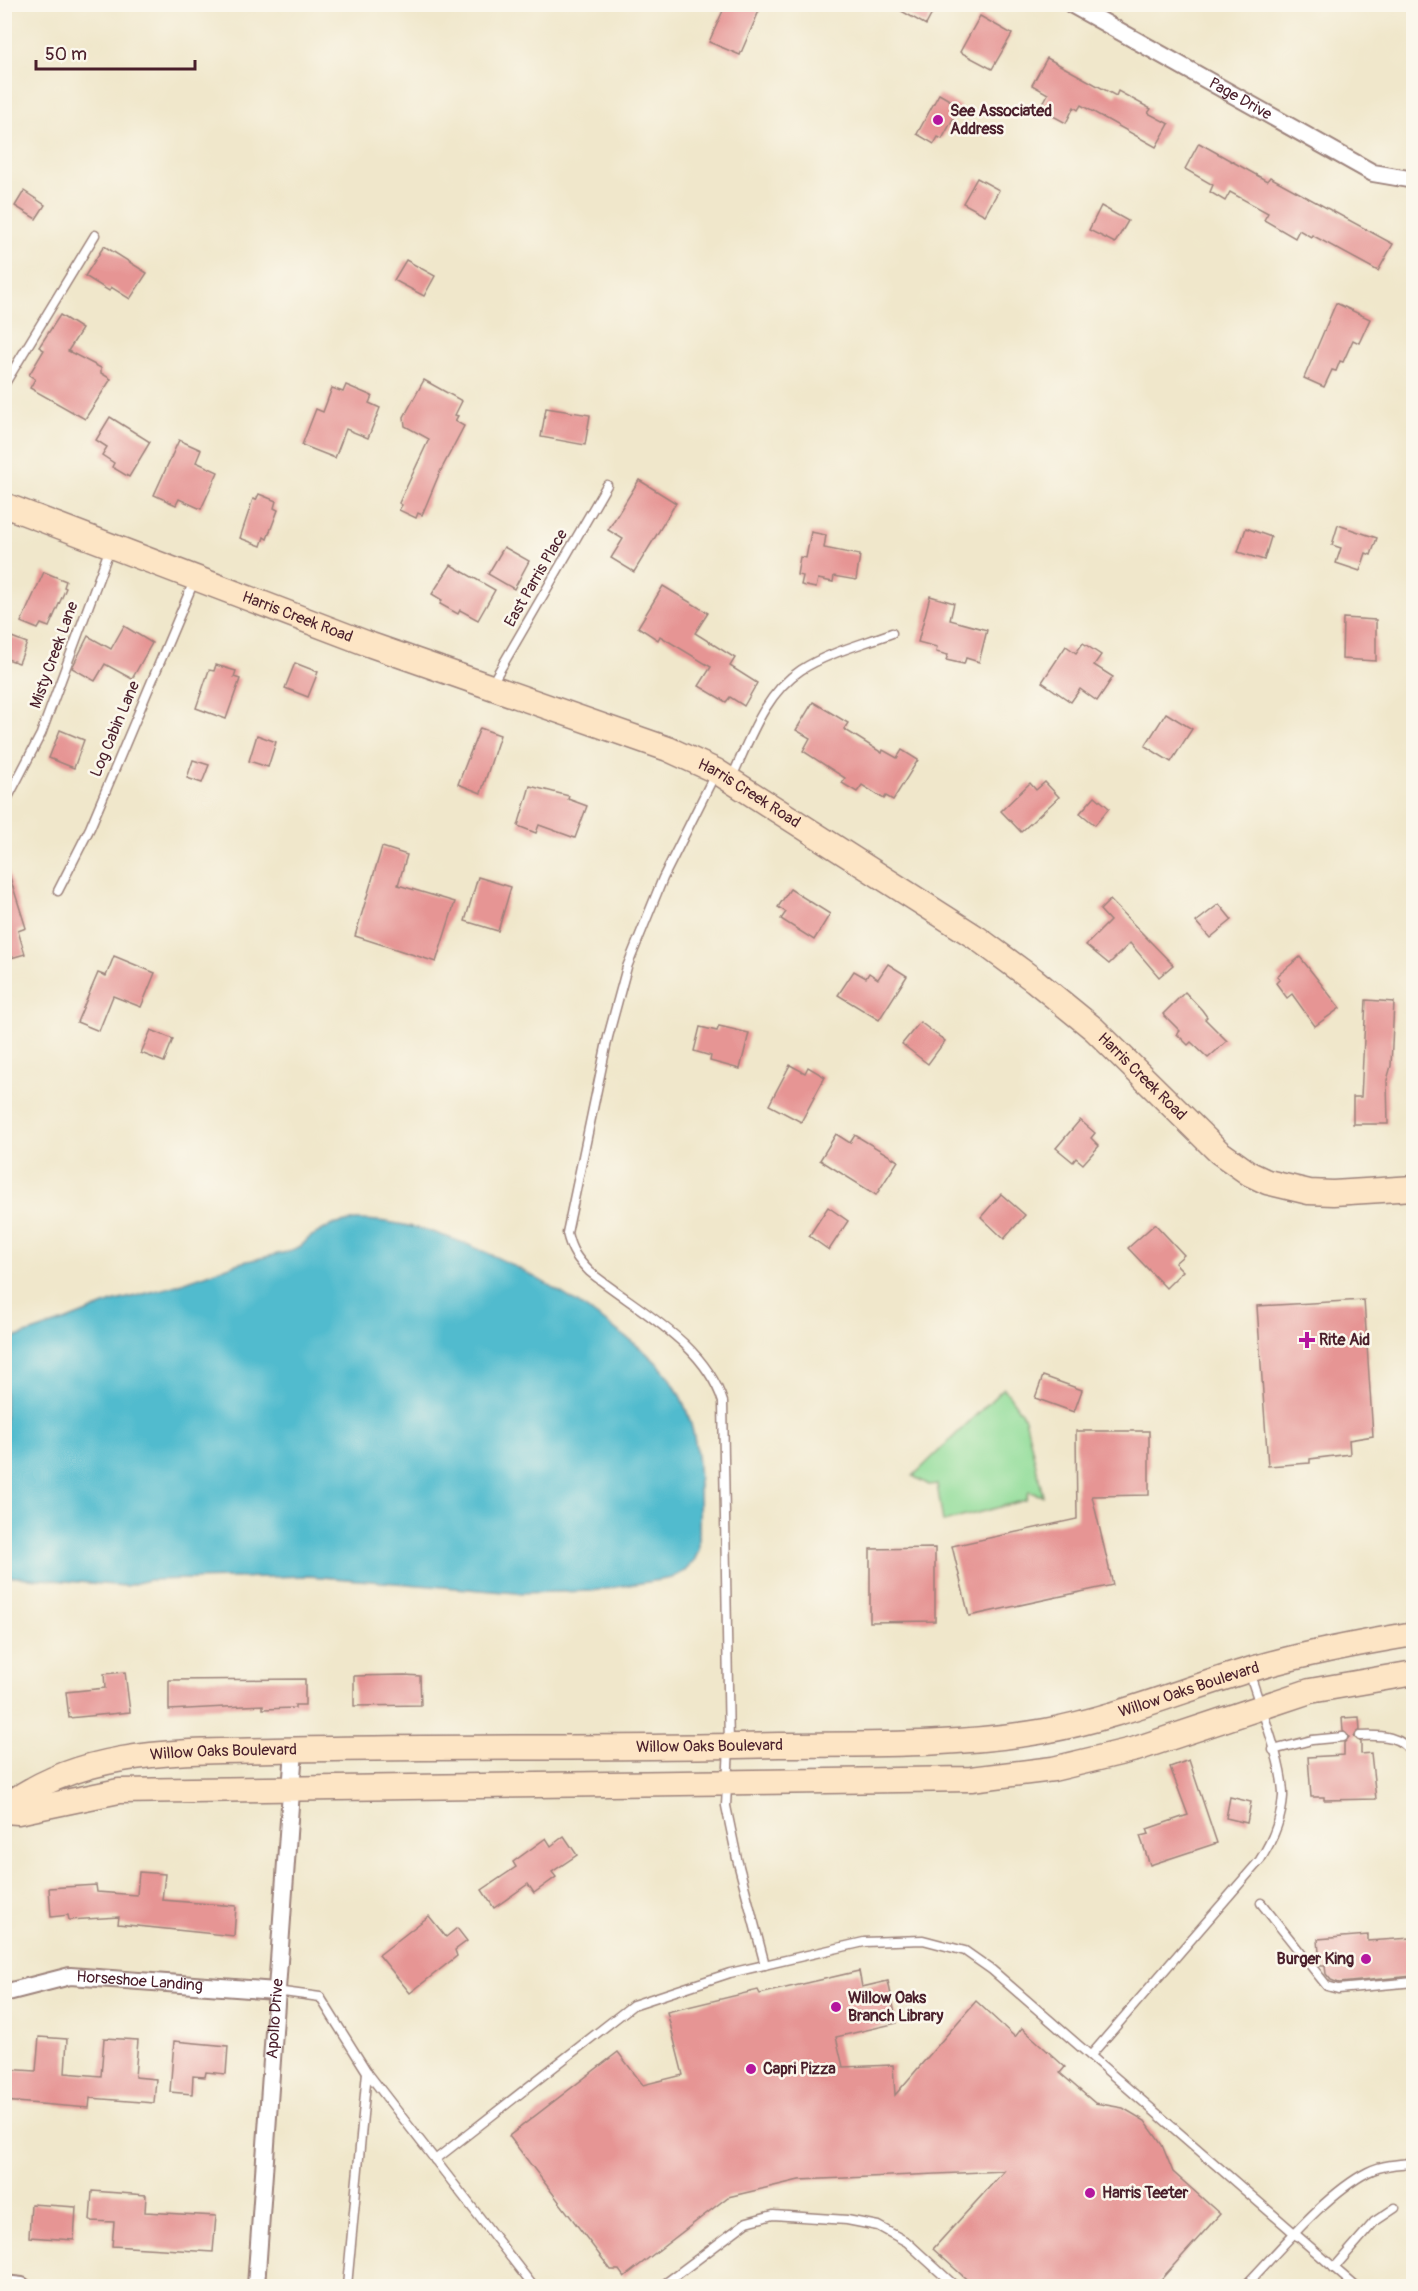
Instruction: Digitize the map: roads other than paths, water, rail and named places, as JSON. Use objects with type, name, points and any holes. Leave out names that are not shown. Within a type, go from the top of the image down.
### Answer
[{"type":"street","name":"Page Drive","points":[[1071,4],[1373,173],[1413,180]]},
{"type":"street","name":"Harris Creek Road","points":[[4,505],[371,645],[668,749],[724,775],[977,938],[1034,980],[1094,1029],[1219,1152],[1250,1174],[1267,1182],[1309,1192],[1334,1193],[1413,1188]]},
{"type":"street","name":"Willow Oaks Boulevard","points":[[4,1809],[21,1795],[59,1777],[108,1761],[164,1752],[729,1746],[969,1740],[1045,1731],[1130,1711],[1248,1670],[1343,1645],[1413,1634]]},
{"type":"street","name":"Willow Oaks Boulevard","points":[[4,1809],[18,1812],[119,1791],[971,1779],[1053,1769],[1137,1749],[1310,1691],[1413,1673]]},
{"type":"street","name":"Apollo Drive","points":[[256,2286],[294,1749]]},
{"type":"street","name":"Horseshoe Landing","points":[[4,1993],[70,1976],[276,1991]]},
{"type":"street","points":[[4,2284],[22,2286]]},
{"type":"lane","points":[[4,385],[95,235]]},
{"type":"lane","name":"East Parris Place","points":[[491,686],[607,485]]},
{"type":"lane","name":"Misty Creek Lane","points":[[4,804],[41,734],[111,545]]},
{"type":"lane","name":"Log Cabin Lane","points":[[58,891],[90,828],[196,578]]},
{"type":"lane","points":[[765,1965],[726,1806],[729,1746],[725,1416],[719,1388],[699,1359],[685,1345],[609,1287],[577,1259],[570,1247],[567,1233],[610,1027],[627,967],[663,878],[776,693],[801,670],[892,633]]},
{"type":"lane","points":[[1091,2055],[1268,1847],[1280,1814],[1283,1795],[1273,1750],[1248,1670]]},
{"type":"lane","points":[[1360,1736],[1379,1735],[1393,1738],[1404,1743],[1413,1756]]},
{"type":"lane","points":[[1273,1750],[1312,1740],[1343,1737]]},
{"type":"lane","points":[[1261,1903],[1327,1986],[1338,1989],[1413,1982]]},
{"type":"lane","points":[[435,2160],[633,2005],[765,1965],[864,1942],[923,1940],[965,1951],[992,1970],[1355,2286]]},
{"type":"lane","points":[[276,1991],[320,1997],[346,2034],[367,2072],[533,2286]]},
{"type":"lane","points":[[347,2286],[367,2072]]},
{"type":"lane","points":[[1245,2286],[1344,2188],[1369,2171],[1413,2163]]},
{"type":"lane","points":[[1334,2268],[1374,2222],[1395,2208]]},
{"type":"lane","points":[[662,2286],[747,2222],[773,2215],[847,2220],[879,2226],[907,2241],[955,2286]]},
{"type":"water","points":[[355,1220],[388,1222],[421,1229],[489,1254],[552,1287],[608,1324],[651,1357],[666,1373],[683,1401],[695,1442],[699,1485],[699,1550],[694,1561],[685,1571],[672,1578],[592,1591],[517,1593],[309,1576],[148,1580],[126,1586],[5,1576],[5,1341],[112,1302],[171,1287],[239,1263],[287,1252],[301,1246],[310,1237],[332,1225]]},
{"type":"place","name":"See Associated Address","points":[[938,120]]},
{"type":"place","name":"Rite Aid","points":[[1307,1340]]},
{"type":"place","name":"Burger King","points":[[1366,1959]]},
{"type":"place","name":"Willow Oaks Branch Library","points":[[836,2007]]},
{"type":"place","name":"Capri Pizza","points":[[751,2069]]},
{"type":"place","name":"Harris Teeter","points":[[1090,2193]]}]
